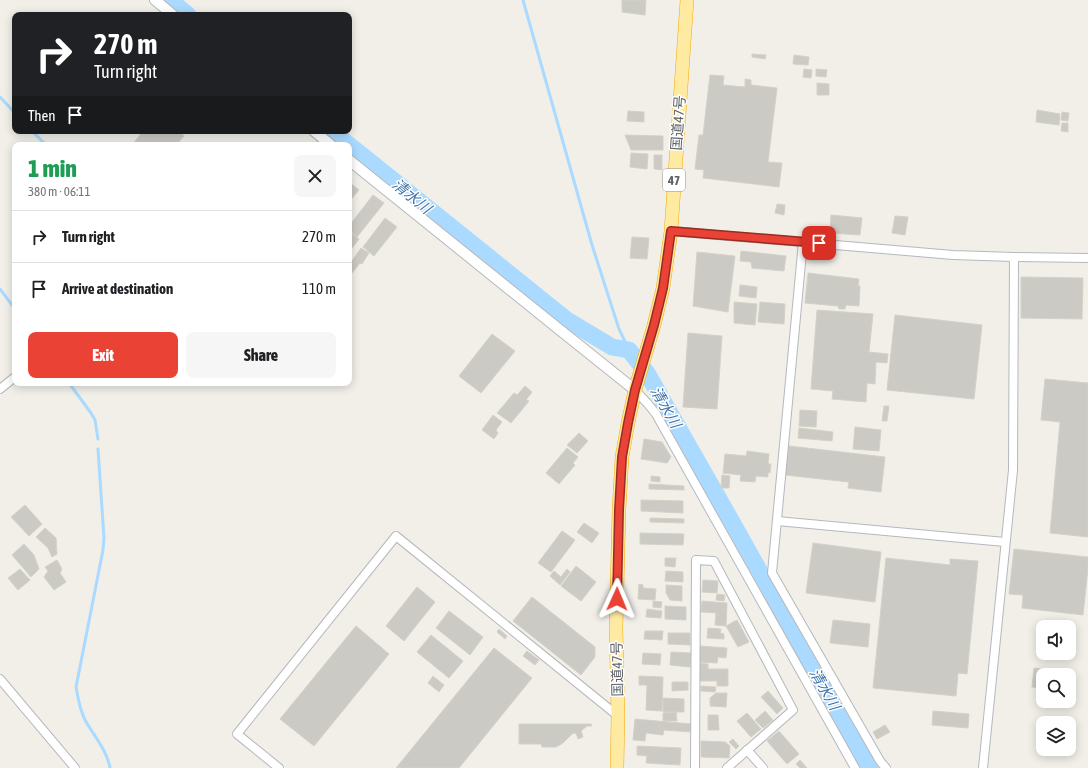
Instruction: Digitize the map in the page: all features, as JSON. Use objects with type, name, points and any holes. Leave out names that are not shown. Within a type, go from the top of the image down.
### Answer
[{"type":"highway","name":"国道47号","points":[[618,768],[616,628],[622,457],[636,388],[663,288],[671,231],[687,0]]},
{"type":"street","points":[[155,0],[169,12]]},
{"type":"street","points":[[318,134],[327,142]]},
{"type":"street","points":[[352,162],[554,325],[636,388],[656,414],[854,768]]},
{"type":"street","points":[[671,231],[953,255],[1088,258]]},
{"type":"street","points":[[803,242],[772,573],[880,761],[886,768]]},
{"type":"street","points":[[983,768],[1013,470],[1014,257]]},
{"type":"street","points":[[0,389],[12,379]]},
{"type":"street","points":[[777,521],[1005,542]]},
{"type":"street","points":[[278,768],[237,734],[396,536],[618,716]]},
{"type":"street","points":[[695,768],[696,560],[714,561],[793,710],[727,768]]},
{"type":"street","points":[[0,679],[75,768]]},
{"type":"street","points":[[747,750],[762,768]]},
{"type":"building","points":[[622,0],[646,0],[645,15],[622,12]]},
{"type":"building","points":[[752,54],[766,55],[765,59],[752,57]]},
{"type":"building","points":[[794,55],[809,57],[808,65],[793,64]]},
{"type":"building","points":[[804,69],[812,70],[811,78],[803,77]]},
{"type":"building","points":[[816,69],[827,70],[826,77],[816,76]]},
{"type":"building","points":[[710,75],[724,76],[723,85],[745,87],[745,79],[751,80],[751,85],[777,88],[768,162],[782,163],[779,187],[703,178],[704,170],[695,169],[699,135],[703,135]]},
{"type":"building","points":[[817,83],[829,84],[829,95],[817,95]]},
{"type":"building","points":[[1037,110],[1060,114],[1059,125],[1036,122]]},
{"type":"building","points":[[628,111],[644,112],[644,122],[627,121]]},
{"type":"building","points":[[1062,112],[1069,113],[1068,121],[1061,120]]},
{"type":"building","points":[[1062,123],[1068,123],[1068,132],[1061,131]]},
{"type":"building","points":[[141,134],[182,134],[184,136],[179,142],[134,142]]},
{"type":"building","points":[[625,135],[663,136],[663,150],[631,150]]},
{"type":"building","points":[[631,153],[648,154],[647,169],[630,167]]},
{"type":"building","points":[[654,155],[662,155],[662,170],[654,169]]},
{"type":"building","points":[[352,184],[359,190],[352,198]]},
{"type":"building","points":[[373,195],[384,203],[357,237],[352,233],[352,222]]},
{"type":"building","points":[[777,204],[785,205],[784,215],[775,213]]},
{"type":"building","points":[[831,215],[862,218],[860,235],[830,233]]},
{"type":"building","points":[[895,216],[908,217],[905,235],[892,233]]},
{"type":"building","points":[[385,218],[397,227],[374,256],[363,247]]},
{"type":"building","points":[[352,234],[359,239],[352,248]]},
{"type":"building","points":[[632,237],[649,238],[647,259],[630,258]]},
{"type":"building","points":[[361,248],[369,253],[362,264],[360,263],[352,273],[352,261]]},
{"type":"building","points":[[741,251],[786,256],[784,271],[752,268],[751,262],[740,261]]},
{"type":"building","points":[[697,252],[735,256],[728,312],[693,306]]},
{"type":"building","points":[[808,273],[859,279],[859,306],[846,305],[845,309],[839,309],[838,306],[805,303]]},
{"type":"building","points":[[1021,277],[1083,278],[1082,319],[1021,318]]},
{"type":"building","points":[[740,285],[757,287],[756,298],[739,296]]},
{"type":"building","points":[[734,302],[757,304],[755,325],[734,323]]},
{"type":"building","points":[[760,302],[785,304],[784,324],[758,322]]},
{"type":"building","points":[[817,310],[873,314],[869,352],[888,354],[887,363],[876,362],[875,384],[867,383],[866,402],[832,399],[833,391],[811,389]]},
{"type":"building","points":[[895,315],[982,325],[974,399],[887,390]]},
{"type":"building","points":[[688,333],[722,336],[717,409],[683,407]]},
{"type":"building","points":[[492,334],[515,351],[481,393],[459,376]]},
{"type":"building","points":[[1045,379],[1088,383],[1088,537],[1050,533],[1060,422],[1041,420]]},
{"type":"building","points":[[525,386],[532,392],[526,400],[529,401],[511,423],[497,413],[514,393],[517,395]]},
{"type":"building","points":[[884,406],[889,406],[887,421],[882,421]]},
{"type":"building","points":[[800,410],[817,411],[816,427],[799,426]]},
{"type":"building","points":[[493,415],[502,422],[496,430],[498,433],[494,439],[482,430]]},
{"type":"building","points":[[855,427],[881,430],[879,451],[853,449]]},
{"type":"building","points":[[799,428],[833,432],[832,441],[798,438]]},
{"type":"building","points":[[579,433],[588,441],[577,453],[567,445]]},
{"type":"building","points":[[644,439],[662,442],[671,457],[667,463],[641,459]]},
{"type":"building","points":[[789,446],[885,457],[881,492],[848,488],[849,482],[785,475]]},
{"type":"building","points":[[567,448],[578,457],[573,463],[575,465],[559,484],[546,473]]},
{"type":"building","points":[[747,451],[769,454],[768,464],[771,464],[768,477],[756,476],[755,482],[740,481],[741,475],[723,473],[725,454],[746,456]]},
{"type":"building","points":[[722,475],[730,476],[729,488],[721,488]]},
{"type":"building","points":[[651,476],[660,477],[660,482],[651,481]]},
{"type":"building","points":[[649,484],[684,486],[684,490],[649,489]]},
{"type":"building","points":[[641,500],[683,501],[683,513],[641,511]]},
{"type":"building","points":[[25,505],[42,524],[29,536],[11,517]]},
{"type":"building","points":[[650,518],[684,519],[684,523],[650,522]]},
{"type":"building","points":[[584,523],[599,533],[592,543],[577,532]]},
{"type":"building","points":[[45,528],[56,538],[57,554],[52,557],[48,548],[36,537]]},
{"type":"building","points":[[562,531],[575,540],[551,572],[538,563]]},
{"type":"building","points":[[640,533],[684,534],[683,545],[640,544]]},
{"type":"building","points":[[813,543],[881,552],[875,602],[806,593]]},
{"type":"building","points":[[24,544],[34,555],[39,569],[31,577],[12,555]]},
{"type":"building","points":[[1014,549],[1088,557],[1083,615],[1022,608],[1023,595],[1009,594]]},
{"type":"building","points":[[665,558],[676,558],[675,567],[665,566]]},
{"type":"building","points":[[886,558],[950,565],[950,559],[978,561],[967,674],[958,673],[956,696],[873,688]]},
{"type":"building","points":[[57,560],[62,569],[60,573],[66,582],[54,590],[44,577],[48,571],[45,567]]},
{"type":"building","points":[[576,566],[596,582],[581,601],[561,586]]},
{"type":"building","points":[[20,569],[30,580],[18,590],[8,578]]},
{"type":"building","points":[[567,569],[570,572],[560,585],[550,576],[554,571],[561,577]]},
{"type":"building","points":[[666,571],[683,572],[683,582],[665,581]]},
{"type":"building","points":[[703,580],[718,581],[717,593],[702,592]]},
{"type":"building","points":[[639,584],[643,585],[643,588],[656,589],[655,600],[638,599]]},
{"type":"building","points":[[666,585],[682,586],[682,601],[670,600],[666,593]]},
{"type":"building","points":[[417,587],[435,602],[404,641],[386,626]]},
{"type":"building","points":[[717,594],[725,595],[724,601],[716,600]]},
{"type":"building","points":[[532,597],[595,647],[595,657],[581,675],[513,621]]},
{"type":"building","points":[[653,601],[662,602],[661,608],[653,607]]},
{"type":"building","points":[[702,601],[727,603],[726,626],[715,625],[716,613],[701,612]]},
{"type":"building","points":[[665,606],[686,607],[686,620],[665,619]]},
{"type":"building","points":[[647,609],[662,611],[661,618],[646,617]]},
{"type":"building","points":[[449,611],[483,637],[470,655],[436,628]]},
{"type":"building","points":[[737,620],[749,642],[738,647],[726,626]]},
{"type":"building","points":[[833,620],[870,624],[868,647],[830,643]]},
{"type":"building","points":[[356,626],[389,654],[314,746],[280,719]]},
{"type":"building","points":[[708,628],[721,629],[720,633],[724,634],[724,639],[707,638]]},
{"type":"building","points":[[499,629],[507,636],[505,639],[497,632]]},
{"type":"building","points":[[645,631],[663,631],[662,640],[644,639]]},
{"type":"building","points":[[668,633],[690,633],[690,645],[668,644]]},
{"type":"building","points":[[431,635],[463,661],[449,678],[417,652]]},
{"type":"building","points":[[699,646],[727,648],[726,658],[718,657],[717,663],[698,662]]},
{"type":"building","points":[[494,648],[532,678],[459,768],[396,768]]},
{"type":"building","points":[[527,651],[539,660],[535,665],[523,656]]},
{"type":"building","points":[[671,652],[691,653],[690,667],[670,665]]},
{"type":"building","points":[[643,653],[661,654],[660,665],[642,664]]},
{"type":"building","points":[[699,663],[708,664],[708,669],[728,669],[728,686],[717,686],[717,681],[698,681]]},
{"type":"building","points":[[1034,668],[1036,668],[1036,687],[1032,687]]},
{"type":"building","points":[[433,676],[444,685],[439,692],[428,683]]},
{"type":"building","points":[[639,676],[663,677],[662,711],[646,710],[647,685],[639,685]]},
{"type":"building","points":[[672,682],[688,682],[688,690],[672,691]]},
{"type":"building","points":[[701,686],[716,687],[715,692],[701,691]]},
{"type":"building","points":[[768,691],[783,708],[777,714],[761,697]]},
{"type":"building","points":[[716,693],[727,693],[726,707],[710,706],[710,698]]},
{"type":"building","points":[[663,698],[684,699],[684,712],[663,712]]},
{"type":"building","points":[[765,711],[773,720],[763,728],[755,720]]},
{"type":"building","points":[[933,711],[969,714],[968,728],[932,725]]},
{"type":"building","points":[[676,712],[677,721],[663,721],[663,713]]},
{"type":"building","points":[[747,713],[761,729],[751,737],[737,721]]},
{"type":"building","points":[[708,715],[718,715],[719,730],[708,730]]},
{"type":"building","points":[[635,719],[691,724],[690,732],[664,730],[663,735],[646,733],[645,741],[633,740]]},
{"type":"building","points":[[519,724],[591,724],[592,726],[587,726],[581,731],[583,737],[578,739],[576,733],[572,734],[563,743],[556,747],[542,747],[541,744],[519,744]]},
{"type":"building","points":[[885,725],[890,732],[877,739],[873,732]]},
{"type":"building","points":[[779,731],[799,754],[787,764],[767,741]]},
{"type":"building","points":[[733,739],[739,746],[736,749],[729,742]]},
{"type":"building","points":[[701,741],[725,742],[730,746],[729,758],[701,757]]},
{"type":"building","points":[[637,746],[681,748],[680,765],[646,763],[647,756],[637,755]]},
{"type":"building","points":[[800,760],[807,768],[800,768],[796,764]]},
{"type":"waterway","name":"清水川","points":[[170,0],[184,12]]},
{"type":"waterway","points":[[523,0],[592,245],[619,329],[629,350]]},
{"type":"waterway","points":[[0,97],[12,110]]},
{"type":"waterway","points":[[35,134],[43,142]]},
{"type":"waterway","name":"清水川","points":[[336,134],[346,142]]},
{"type":"waterway","name":"清水川","points":[[352,147],[567,320],[612,347],[629,350],[647,373],[870,768]]},
{"type":"waterway","points":[[0,289],[12,305]]},
{"type":"waterway","points":[[71,386],[95,420],[98,439]]},
{"type":"waterway","points":[[98,449],[104,538],[103,550],[76,687],[83,716],[103,749],[110,768]]},
{"type":"route","points":[[617,599],[622,457],[635,390],[663,288],[671,231],[819,243]]}]
